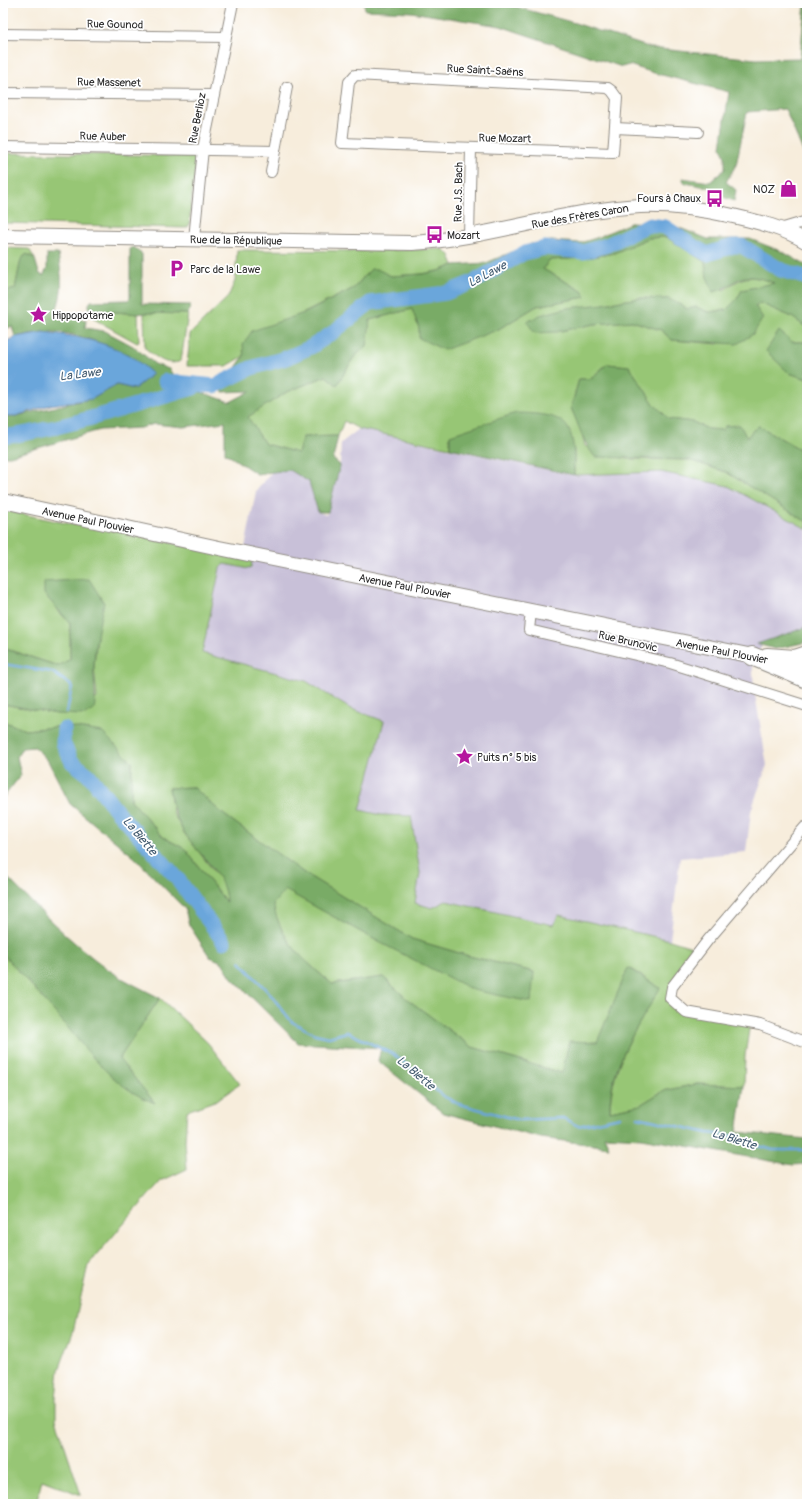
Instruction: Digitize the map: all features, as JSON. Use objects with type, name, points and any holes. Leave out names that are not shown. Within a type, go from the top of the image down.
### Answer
[{"type":"highway","points":[[752,656],[782,659],[807,655]]},
{"type":"highway","points":[[752,656],[807,679]]},
{"type":"main road","name":"Rue des Frères Caron","points":[[469,236],[583,214],[640,206],[685,207],[710,211],[780,229],[806,238]]},
{"type":"main road","name":"Rue de la République","points":[[3,236],[412,243],[469,236]]},
{"type":"main road","name":"Avenue Paul Plouvier","points":[[3,501],[225,549],[807,668]]},
{"type":"street","name":"Rue Berlioz","points":[[194,239],[203,149],[233,3]]},
{"type":"street","name":"Rue Gounod","points":[[3,34],[226,37]]},
{"type":"street","name":"Rue Saint-Saëns","points":[[342,143],[349,82],[353,77],[358,75],[604,87],[612,91],[617,98]]},
{"type":"street","points":[[271,172],[287,87]]},
{"type":"street","name":"Rue Massenet","points":[[3,93],[214,96]]},
{"type":"street","name":"Rue Mozart","points":[[342,143],[470,149],[614,152],[617,98]]},
{"type":"street","points":[[615,128],[698,132]]},
{"type":"street","name":"Rue Auber","points":[[3,147],[274,151]]},
{"type":"street","name":"Rue J.S. Bach","points":[[469,236],[470,149]]},
{"type":"street","points":[[780,229],[807,221]]},
{"type":"street","name":"Rue Brunovic","points":[[531,611],[529,630],[670,663],[807,706]]},
{"type":"street","points":[[807,827],[805,827],[708,940],[672,987],[670,998],[686,1012],[760,1025],[807,1044]]},
{"type":"shaded area","points":[[359,429],[571,475],[640,471],[661,472],[728,486],[807,529],[807,627],[767,641],[752,656],[754,689],[767,765],[751,811],[746,852],[680,858],[670,940],[559,915],[553,925],[446,901],[432,908],[415,904],[420,873],[411,816],[381,815],[360,810],[384,721],[349,708],[306,681],[202,654],[220,568],[225,564],[248,569],[244,553],[256,491],[272,472],[290,469],[309,482],[318,512],[326,515],[340,465],[341,443]]},
{"type":"green space","points":[[364,3],[502,3],[575,23],[651,48],[756,59],[800,58],[805,3],[807,3],[807,161],[785,109],[747,112],[736,165],[726,182],[736,190],[734,201],[723,197],[717,189],[685,183],[682,178],[710,182],[725,169],[725,157],[721,147],[729,92],[654,73],[629,65],[622,67],[500,26],[411,12],[365,10]]},
{"type":"green space","points":[[3,153],[194,156],[196,161],[189,226],[185,228],[3,223]]},
{"type":"green space","points":[[659,220],[708,239],[750,239],[783,252],[807,266],[807,328],[792,317],[760,303],[755,306],[763,318],[753,334],[737,344],[672,340],[661,330],[632,321],[594,324],[556,332],[535,333],[527,322],[540,315],[567,308],[639,298],[669,299],[688,309],[696,307],[708,312],[726,310],[737,299],[742,290],[774,283],[747,277],[739,279],[724,288],[713,292],[707,277],[705,262],[666,237],[649,238],[614,253],[586,258],[549,260],[543,269],[582,291],[586,297],[537,306],[497,330],[444,350],[419,338],[419,328],[412,309],[370,320],[367,346],[354,357],[337,385],[326,376],[285,393],[248,417],[265,444],[298,453],[303,437],[338,436],[333,459],[340,465],[328,512],[318,512],[309,482],[290,470],[257,474],[225,453],[225,422],[183,427],[154,424],[141,428],[100,430],[10,456],[3,456],[3,416],[16,416],[93,398],[117,385],[134,389],[131,357],[110,347],[66,333],[43,332],[15,337],[12,326],[3,331],[3,292],[15,289],[21,259],[27,254],[35,259],[39,273],[43,276],[47,269],[47,254],[58,254],[61,291],[55,313],[86,320],[85,328],[105,331],[133,346],[155,364],[169,369],[180,385],[230,402],[251,391],[223,392],[219,378],[230,376],[244,356],[243,344],[252,331],[307,312],[354,288],[371,269],[377,269],[391,276],[422,274],[439,271],[454,265],[486,263],[531,244],[551,241],[580,243],[596,238],[630,223]]},
{"type":"green space","points":[[666,237],[705,262],[707,277],[724,290],[738,281],[754,277],[775,283],[742,290],[737,299],[726,310],[708,312],[696,307],[688,309],[669,299],[639,298],[604,304],[556,332],[594,324],[632,321],[661,330],[672,340],[718,344],[760,303],[792,317],[807,328],[807,342],[792,342],[789,373],[807,379],[807,451],[803,451],[759,426],[752,431],[747,438],[725,426],[723,430],[708,429],[693,422],[669,419],[654,404],[629,366],[607,364],[590,379],[579,379],[571,408],[581,429],[585,446],[626,459],[689,460],[726,472],[807,522],[807,529],[728,486],[661,472],[574,475],[574,449],[450,435],[450,448],[359,429],[344,421],[338,436],[303,437],[298,453],[265,444],[247,417],[285,393],[326,376],[337,385],[354,357],[367,346],[369,320],[412,309],[419,328],[497,330],[537,306],[585,297],[582,291],[543,269],[549,260],[586,258],[614,253],[649,238]]},
{"type":"green space","points":[[134,247],[142,254],[142,304],[191,305],[188,314],[138,314],[93,310],[93,313],[89,312],[89,304],[91,301],[128,300],[130,298],[130,249]]},
{"type":"green space","points":[[3,248],[29,249],[35,259],[27,254],[21,259],[15,289],[4,293]]},
{"type":"green space","points":[[443,249],[450,255],[454,265],[439,271],[422,274],[391,276],[382,273],[366,274],[354,288],[300,315],[243,350],[244,356],[227,366],[187,366],[190,334],[228,297],[235,281],[237,250],[372,251]]},
{"type":"green space","points":[[93,310],[138,314],[139,342],[137,343],[94,319]]},
{"type":"green space","points":[[144,313],[188,314],[181,361],[176,363],[166,362],[157,358],[145,348]]},
{"type":"green space","points":[[779,331],[792,342],[807,342],[807,379],[789,373],[766,351]]},
{"type":"green space","points":[[607,364],[629,366],[654,404],[669,419],[693,422],[708,429],[723,430],[725,426],[740,425],[747,438],[752,431],[759,426],[803,451],[807,451],[807,522],[726,472],[689,460],[595,457],[584,440],[571,408],[579,379],[591,379]]},
{"type":"green space","points":[[516,413],[548,416],[558,419],[565,424],[570,432],[573,443],[574,475],[450,448],[450,435]]},
{"type":"green space","points":[[3,510],[75,525],[91,525],[252,561],[249,569],[225,564],[220,568],[202,653],[306,681],[349,708],[384,721],[360,810],[381,815],[411,816],[420,873],[415,903],[432,908],[446,901],[553,925],[559,915],[670,940],[695,948],[672,987],[676,1005],[750,1023],[745,1056],[744,1086],[697,1084],[663,1091],[640,1105],[610,1111],[611,1094],[620,1062],[634,1032],[660,988],[629,968],[597,1043],[562,1073],[472,1047],[407,999],[383,977],[332,984],[295,950],[282,930],[272,904],[284,889],[379,942],[534,972],[469,956],[412,939],[304,873],[223,814],[193,787],[169,788],[173,813],[184,833],[223,883],[227,903],[185,849],[163,837],[131,800],[132,762],[65,726],[25,730],[3,721],[3,704],[57,714],[97,698],[94,666],[97,636],[64,581],[44,582],[59,612],[70,623],[70,659],[59,666],[3,648]]},
{"type":"green space","points":[[89,579],[104,603],[95,656],[94,710],[85,715],[57,714],[3,704],[3,648],[58,666],[70,659],[70,623],[44,594],[44,582]]},
{"type":"green space","points":[[807,627],[807,642],[775,649],[757,644]]},
{"type":"green space","points":[[3,721],[25,730],[65,726],[102,732],[132,762],[131,800],[163,837],[185,849],[226,902],[225,892],[221,882],[178,822],[169,788],[193,787],[223,814],[304,873],[412,939],[469,956],[534,972],[531,1002],[473,990],[379,942],[285,890],[273,904],[277,918],[288,940],[303,958],[332,984],[383,977],[407,999],[472,1047],[562,1073],[569,1041],[597,1042],[628,968],[660,988],[626,1047],[614,1078],[610,1111],[640,1105],[663,1091],[697,1084],[744,1086],[737,1132],[807,1139],[807,1164],[793,1165],[641,1138],[604,1136],[609,1147],[541,1138],[443,1113],[378,1061],[381,1048],[298,1043],[232,978],[222,962],[210,957],[189,925],[185,909],[134,857],[70,804],[48,761],[35,747],[22,748],[17,757],[21,775],[3,798]]},
{"type":"green space","points":[[3,873],[54,924],[81,948],[121,978],[160,998],[119,1059],[155,1103],[139,1096],[124,1086],[98,1063],[3,954]]},
{"type":"green space","points":[[3,954],[52,1008],[119,1059],[160,998],[208,1043],[240,1084],[217,1100],[187,1111],[185,1141],[187,1169],[161,1181],[88,1265],[73,1332],[59,1370],[56,1398],[56,1419],[81,1495],[42,1480],[36,1504],[3,1504]]},
{"type":"water","points":[[43,332],[77,337],[110,346],[131,356],[153,374],[134,389],[117,385],[92,399],[50,405],[16,416],[3,416],[3,343],[15,337]]},
{"type":"waterway","name":"La Lawe","points":[[165,381],[215,386],[251,368],[286,358],[311,347],[331,334],[370,303],[446,293],[473,282],[524,253],[545,248],[583,252],[607,245],[648,225],[665,227],[707,254],[733,246],[742,246],[781,270],[807,278]]},
{"type":"waterway","points":[[3,437],[75,422],[193,388]]},
{"type":"waterway","name":"La Biette","points":[[3,664],[52,672],[72,686],[67,712]]},
{"type":"waterway","name":"La Biette","points":[[64,729],[63,743],[72,762],[89,775],[116,810],[177,878],[224,942]]},
{"type":"waterway","name":"La Biette","points":[[240,962],[270,994],[292,1022],[315,1034],[329,1037],[347,1032],[395,1055],[443,1096],[459,1104],[519,1120],[563,1118],[578,1126],[620,1117]]},
{"type":"waterway","name":"La Biette","points":[[638,1117],[708,1133],[733,1136],[747,1143],[773,1150],[807,1150]]},
{"type":"place","name":"NOZ","points":[[788,189]]},
{"type":"place","name":"Fours à Chaux","points":[[714,198]]},
{"type":"place","name":"Mozart","points":[[434,235]]},
{"type":"place","name":"Parc de la Lawe","points":[[177,269]]},
{"type":"place","name":"Hippopotame","points":[[39,315]]},
{"type":"place","name":"Puits n° 5 bis","points":[[464,757]]}]
